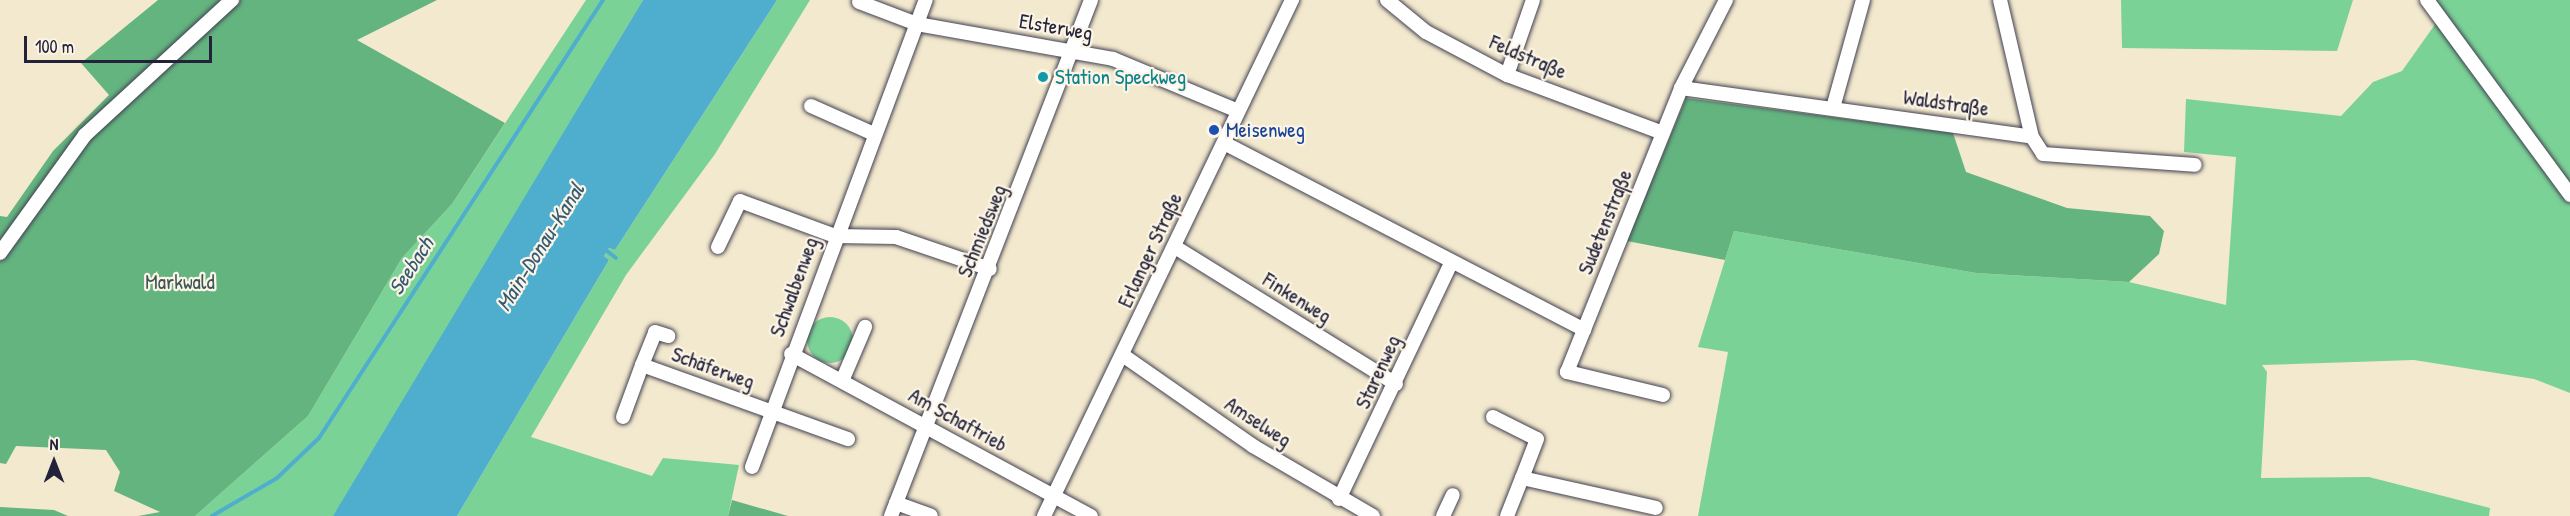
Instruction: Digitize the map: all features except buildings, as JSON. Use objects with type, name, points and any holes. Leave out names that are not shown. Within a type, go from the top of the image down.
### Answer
[{"type":"street","points":[[0,253],[85,135],[232,0]]},
{"type":"street","name":"Schwalbenweg","points":[[791,354],[927,0]]},
{"type":"street","name":"Schmiedsweg","points":[[894,509],[990,269],[1091,0]]},
{"type":"street","name":"Erlanger Straße","points":[[1044,516],[1124,356],[1292,0]]},
{"type":"street","name":"Feldstraße","points":[[1387,0],[1426,32],[1507,75],[1664,133]]},
{"type":"street","points":[[1507,75],[1533,0]]},
{"type":"street","name":"Sudetenstraße","points":[[1663,395],[1567,372],[1681,88],[1726,0]]},
{"type":"street","points":[[1833,108],[1863,0]]},
{"type":"street","points":[[2000,0],[2032,137],[2043,154],[2195,165]]},
{"type":"street","points":[[2427,0],[2570,195]]},
{"type":"street","name":"Elsterweg","points":[[859,2],[917,24],[1072,50],[1145,68],[1238,111]]},
{"type":"street","name":"Waldstraße","points":[[1681,88],[2032,137]]},
{"type":"street","points":[[811,106],[874,134]]},
{"type":"street","points":[[1224,143],[1451,263],[1584,330]]},
{"type":"street","name":"Schwalbenweg","points":[[718,247],[740,201],[835,236],[896,237],[990,269]]},
{"type":"street","name":"Finkenweg","points":[[1175,247],[1396,384]]},
{"type":"street","name":"Starenweg","points":[[1339,499],[1396,384],[1451,263]]},
{"type":"street","points":[[842,381],[865,327]]},
{"type":"street","name":"Schäferweg","points":[[623,417],[655,332],[668,336]]},
{"type":"street","name":"Am Schaftrieb","points":[[791,354],[927,425],[1054,498],[1090,516]]},
{"type":"street","name":"Schäferweg","points":[[752,467],[769,411],[791,354]]},
{"type":"street","name":"Amselweg","points":[[1124,356],[1339,499],[1373,516]]},
{"type":"street","name":"Schäferweg","points":[[642,365],[848,439]]},
{"type":"street","points":[[1493,417],[1537,439],[1507,516]]},
{"type":"street","points":[[1522,478],[1656,508]]},
{"type":"street","points":[[1443,516],[1453,495]]},
{"type":"street","points":[[894,509],[931,516]]},
{"type":"green space","name":"Markwald","points":[[158,0],[437,0],[357,40],[505,123],[452,204],[402,258],[308,416],[195,516],[138,516],[160,512],[114,491],[120,472],[106,450],[16,446],[6,464],[0,463],[0,216],[7,217],[53,151],[109,95],[81,63]]},
{"type":"green space","points":[[586,0],[643,0],[346,500],[333,516],[195,516],[308,416],[402,258],[452,204]]},
{"type":"green space","points":[[777,0],[810,0],[715,154],[626,275],[531,437],[652,476],[663,458],[739,465],[728,516],[457,516],[609,260],[604,256],[609,248],[615,250]]},
{"type":"green space","points":[[2121,0],[2353,0],[2337,51],[2122,48]]},
{"type":"green space","points":[[2430,0],[2570,0],[2570,393],[2534,379],[2414,360],[2262,365],[2267,372],[2261,478],[2369,477],[2490,508],[2489,516],[1698,516],[1728,352],[1698,347],[1734,231],[1976,273],[2129,282],[2226,305],[2236,157],[2184,152],[2186,99],[2341,116],[2373,82],[2402,71],[2441,16]]},
{"type":"green space","points":[[1686,98],[1953,133],[1966,172],[2067,208],[2150,216],[2164,231],[2159,254],[2129,282],[1976,273],[1734,231],[1725,260],[1627,241]]},
{"type":"green space","points":[[830,317],[846,324],[853,340],[846,356],[830,363],[814,356],[807,340],[814,324]]},
{"type":"green space","points":[[732,500],[788,516],[728,516]]},
{"type":"green space","points":[[0,507],[54,510],[68,516],[0,516]]},
{"type":"water","name":"Main-Donau-Kanal","points":[[643,0],[777,0],[615,250],[609,248],[604,256],[609,260],[457,516],[333,516]]},
{"type":"waterway","name":"Seebach","points":[[212,516],[277,478],[319,438],[603,0]]},
{"type":"waterway","points":[[607,251],[616,258]]},
{"type":"place","name":"Station Speckweg","points":[[1043,77]]},
{"type":"place","name":"Meisenweg","points":[[1214,130]]}]
